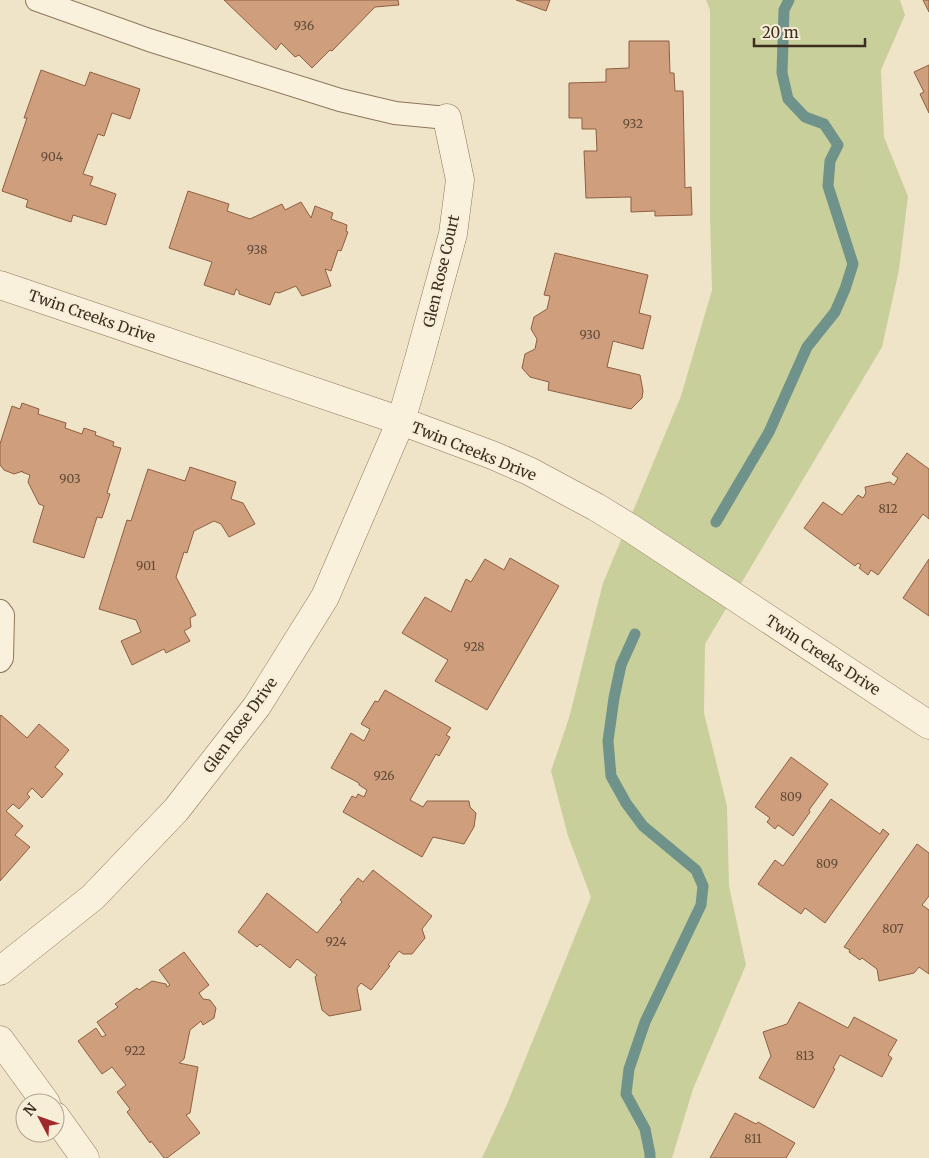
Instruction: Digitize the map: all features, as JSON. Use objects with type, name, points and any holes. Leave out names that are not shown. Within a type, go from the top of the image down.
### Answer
[{"type":"street","name":"Glen Rose Court","points":[[401,421],[420,359],[453,234],[460,180],[447,118]]},
{"type":"street","name":"Twin Creeks Drive","points":[[0,284],[401,421],[529,471],[596,507],[929,725]]},
{"type":"street","name":"Glen Rose Drive","points":[[0,971],[93,897],[176,810],[257,706],[325,597],[401,421]]},
{"type":"street","points":[[0,1040],[39,1093]]},
{"type":"street","points":[[65,1130],[85,1158]]},
{"type":"lane","points":[[37,0],[149,40],[340,100],[394,113],[447,118]]},
{"type":"lane","points":[[0,611],[4,615],[2,658],[0,661]]},
{"type":"green space","points":[[706,0],[900,0],[905,15],[881,70],[884,137],[908,196],[899,270],[882,347],[705,644],[704,713],[727,806],[729,886],[746,965],[693,1089],[672,1158],[482,1158],[507,1104],[591,897],[568,836],[551,771],[569,718],[603,583],[681,396],[712,290],[710,10]]},
{"type":"building","points":[[224,0],[398,0],[399,5],[375,7],[332,51],[330,50],[312,68],[299,55],[295,57],[281,43],[276,50]]},
{"type":"building","points":[[516,0],[550,0],[546,11]]},
{"type":"building","points":[[923,0],[929,0],[929,12]]},
{"type":"building","points":[[629,41],[669,41],[670,73],[674,73],[675,91],[683,91],[685,188],[691,187],[692,215],[655,216],[655,211],[631,212],[631,197],[586,198],[584,151],[597,151],[596,129],[582,129],[582,118],[569,118],[569,83],[606,82],[606,69],[629,68]]},
{"type":"building","points":[[929,65],[929,113],[920,94],[924,92],[914,72]]},
{"type":"building","points":[[41,70],[85,86],[90,72],[140,89],[130,119],[112,113],[104,136],[98,134],[83,174],[93,177],[90,185],[116,194],[106,225],[73,215],[71,222],[26,207],[28,200],[2,191]]},
{"type":"building","points":[[188,191],[229,204],[227,211],[250,219],[282,204],[285,210],[301,202],[311,218],[315,206],[333,213],[331,219],[347,225],[346,231],[348,232],[341,251],[338,250],[331,271],[325,269],[331,286],[302,296],[296,286],[279,293],[275,292],[270,305],[239,294],[239,291],[236,289],[234,295],[204,285],[212,262],[169,248]]},
{"type":"building","points":[[555,253],[648,275],[639,313],[651,316],[643,349],[613,341],[607,367],[640,375],[643,391],[642,398],[631,409],[548,390],[549,382],[530,377],[522,368],[525,354],[535,349],[537,339],[531,329],[534,317],[547,309],[550,296],[544,295]]},
{"type":"building","points":[[22,403],[39,409],[38,414],[66,423],[65,428],[82,434],[84,428],[96,432],[95,435],[114,442],[113,446],[121,448],[107,493],[110,494],[102,518],[97,517],[84,558],[33,542],[44,506],[39,504],[28,482],[30,475],[23,471],[14,474],[4,470],[0,465],[0,444],[12,406],[20,409]]},
{"type":"building","points":[[907,453],[929,469],[929,519],[923,514],[878,575],[871,570],[868,575],[859,568],[861,565],[858,563],[855,566],[804,528],[823,502],[842,515],[858,495],[863,498],[866,493],[865,487],[890,482],[894,485],[898,478],[892,474]]},
{"type":"building","points":[[190,467],[236,482],[231,499],[243,503],[255,524],[229,537],[221,524],[214,521],[194,531],[187,553],[184,552],[176,577],[196,615],[190,618],[191,627],[184,631],[190,641],[166,653],[164,649],[132,665],[121,641],[141,632],[136,620],[99,609],[127,520],[131,521],[148,469],[185,481]]},
{"type":"building","points":[[510,558],[559,586],[487,710],[435,681],[448,660],[402,633],[425,597],[451,612],[466,579],[471,582],[485,559],[504,570]]},
{"type":"building","points":[[929,559],[929,616],[903,598]]},
{"type":"building","points":[[385,690],[451,728],[446,735],[450,737],[439,756],[436,754],[410,800],[423,807],[427,801],[469,801],[470,807],[476,813],[474,827],[464,844],[433,837],[422,857],[343,812],[352,796],[356,798],[358,794],[364,797],[367,790],[359,785],[359,783],[331,768],[351,733],[364,741],[370,729],[361,724],[375,701],[378,702]]},
{"type":"building","points":[[0,716],[27,738],[39,724],[69,750],[55,767],[63,774],[42,798],[32,788],[27,794],[30,797],[19,809],[13,804],[6,811],[23,826],[15,835],[30,847],[0,881]]},
{"type":"building","points":[[791,757],[828,784],[793,836],[778,825],[775,829],[767,822],[770,818],[755,807]]},
{"type":"building","points":[[831,799],[880,834],[883,829],[889,834],[825,923],[805,908],[801,914],[758,884],[775,860],[783,866]]},
{"type":"building","points":[[917,844],[929,853],[929,896],[922,905],[929,910],[929,974],[919,967],[914,973],[879,981],[877,969],[862,958],[860,960],[844,947]]},
{"type":"building","points":[[373,870],[432,916],[422,929],[425,938],[412,954],[403,954],[399,951],[371,990],[361,983],[357,988],[361,1010],[329,1016],[322,1010],[315,977],[317,975],[297,959],[290,968],[260,944],[257,947],[238,932],[267,893],[317,933],[342,902],[340,900],[358,878],[363,882]]},
{"type":"building","points":[[184,952],[209,985],[199,993],[203,999],[210,1000],[216,1008],[214,1018],[203,1025],[201,1021],[190,1030],[184,1059],[179,1063],[198,1067],[190,1113],[186,1115],[200,1133],[167,1158],[164,1158],[151,1141],[150,1143],[127,1112],[130,1109],[117,1092],[126,1085],[112,1067],[102,1074],[78,1041],[96,1028],[102,1037],[106,1035],[97,1022],[118,1007],[115,1004],[137,988],[139,990],[152,981],[166,984],[167,987],[170,985],[159,970]]},
{"type":"building","points":[[799,1002],[848,1028],[854,1017],[897,1040],[888,1055],[892,1058],[882,1077],[840,1055],[833,1068],[835,1069],[814,1108],[759,1078],[771,1056],[763,1032],[787,1024]]},
{"type":"building","points":[[735,1113],[756,1124],[758,1122],[795,1143],[786,1158],[710,1158]]},
{"type":"waterway","points":[[716,522],[769,432],[807,347],[835,312],[853,264],[828,186],[830,161],[838,145],[824,124],[805,117],[788,99],[782,73],[784,10],[789,0]]},
{"type":"waterway","points":[[635,634],[621,665],[614,698],[608,741],[611,776],[626,803],[643,826],[696,870],[703,886],[701,905],[645,1022],[629,1069],[626,1094],[645,1129],[650,1158]]}]
